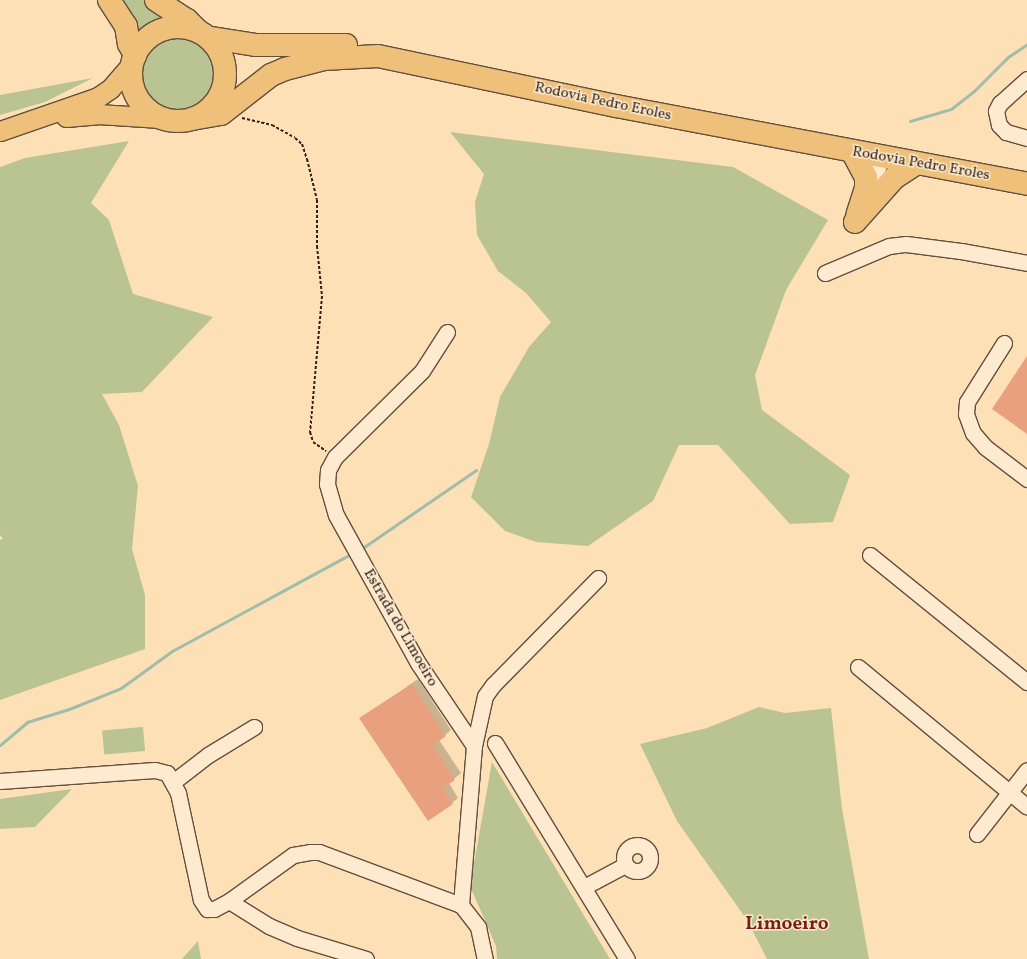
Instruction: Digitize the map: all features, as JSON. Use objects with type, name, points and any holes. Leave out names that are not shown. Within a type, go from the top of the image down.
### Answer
[{"type":"highway","points":[[109,0],[126,26],[133,60],[134,91],[149,112],[160,118]]},
{"type":"highway","points":[[156,0],[187,20],[205,34]]},
{"type":"highway","name":"Rodovia Pedro Eroles","points":[[133,60],[150,36],[161,30],[186,27],[205,34],[256,45],[365,46],[1027,173]]},
{"type":"highway","name":"Rodovia Pedro Eroles","points":[[192,119],[204,114],[215,104],[222,93],[226,79],[221,52],[205,34]]},
{"type":"highway","name":"Rodovia Pedro Eroles","points":[[160,118],[176,121],[221,114],[271,75],[285,69],[324,59],[378,56],[616,106],[882,158],[917,162],[1027,184]]},
{"type":"highway","points":[[852,151],[866,177],[866,188],[855,222]]},
{"type":"highway","points":[[855,222],[894,178],[917,162]]},
{"type":"main road","name":"Rodovia Pedro Eroles","points":[[0,131],[36,120],[98,97],[110,89],[133,60]]},
{"type":"main road","name":"Rodovia Pedro Eroles","points":[[36,120],[98,114],[160,118]]},
{"type":"street","points":[[1027,79],[1000,103],[996,111],[999,126],[1006,132],[1027,138]]},
{"type":"street","points":[[855,222],[882,158]]},
{"type":"street","points":[[825,273],[889,246],[906,244],[961,251],[1027,263]]},
{"type":"street","name":"Estrada do Limoeiro","points":[[447,332],[422,371],[335,457],[328,470],[327,484],[328,495],[336,515],[418,663],[474,746]]},
{"type":"street","points":[[1004,343],[967,402],[966,414],[973,433],[985,447],[1027,479]]},
{"type":"street","points":[[870,555],[1027,682]]},
{"type":"street","points":[[461,905],[474,746],[485,696],[493,685],[598,578]]},
{"type":"street","points":[[858,667],[1027,807]]},
{"type":"street","points":[[174,782],[208,755],[254,727]]},
{"type":"street","points":[[495,743],[627,959]]},
{"type":"street","points":[[0,782],[155,770],[167,773],[174,782],[178,793],[204,906],[214,909],[229,901],[293,855],[319,852],[461,905],[478,927],[485,959]]},
{"type":"street","points":[[977,834],[1027,770]]},
{"type":"street","points":[[584,887],[626,865]]},
{"type":"street","points":[[229,901],[270,926],[297,938],[366,959]]},
{"type":"path","points":[[221,114],[254,120],[281,130],[302,144],[307,159],[317,200],[317,246],[322,296],[310,432],[313,442],[335,457]]},
{"type":"green space","points":[[116,0],[146,0],[173,18],[152,25],[135,38]]},
{"type":"green space","points":[[179,35],[194,38],[201,42],[211,52],[215,59],[218,74],[215,89],[211,96],[201,106],[194,110],[179,113],[164,110],[157,106],[147,96],[143,89],[140,74],[143,59],[147,52],[157,42],[164,38]]},
{"type":"green space","points":[[93,78],[45,102],[0,115],[0,95]]},
{"type":"green space","points":[[450,132],[733,167],[828,220],[786,290],[755,375],[762,410],[850,475],[833,522],[790,524],[718,445],[679,445],[653,501],[588,546],[536,542],[505,531],[471,497],[489,444],[500,397],[529,347],[551,322],[526,293],[498,271],[477,235],[475,202],[484,174]]},
{"type":"green space","points":[[129,141],[91,203],[109,220],[133,294],[213,317],[142,392],[102,394],[119,425],[138,486],[132,549],[145,595],[145,649],[0,700],[0,540],[3,539],[0,535],[0,167],[25,158]]},
{"type":"green space","points":[[759,707],[785,713],[831,708],[842,809],[869,959],[767,959],[747,920],[677,821],[640,744],[707,728]]},
{"type":"green space","points":[[143,727],[145,751],[104,754],[102,731]]},
{"type":"green space","points":[[492,762],[610,959],[497,959],[496,946],[470,886]]},
{"type":"green space","points":[[72,789],[35,827],[0,829],[0,799]]},
{"type":"green space","points":[[198,941],[201,959],[182,959]]},
{"type":"building","points":[[1027,356],[1027,434],[992,409]]},
{"type":"building","points":[[412,684],[446,736],[433,745],[455,780],[443,788],[453,804],[428,821],[359,718]]},
{"type":"waterway","points":[[910,121],[951,109],[974,91],[1008,57],[1027,44]]},
{"type":"waterway","points":[[364,547],[476,470]]},
{"type":"waterway","points":[[0,745],[27,722],[69,709],[121,688],[172,651],[349,555]]},
{"type":"district","name":"Limoeiro","points":[[787,925]]}]
